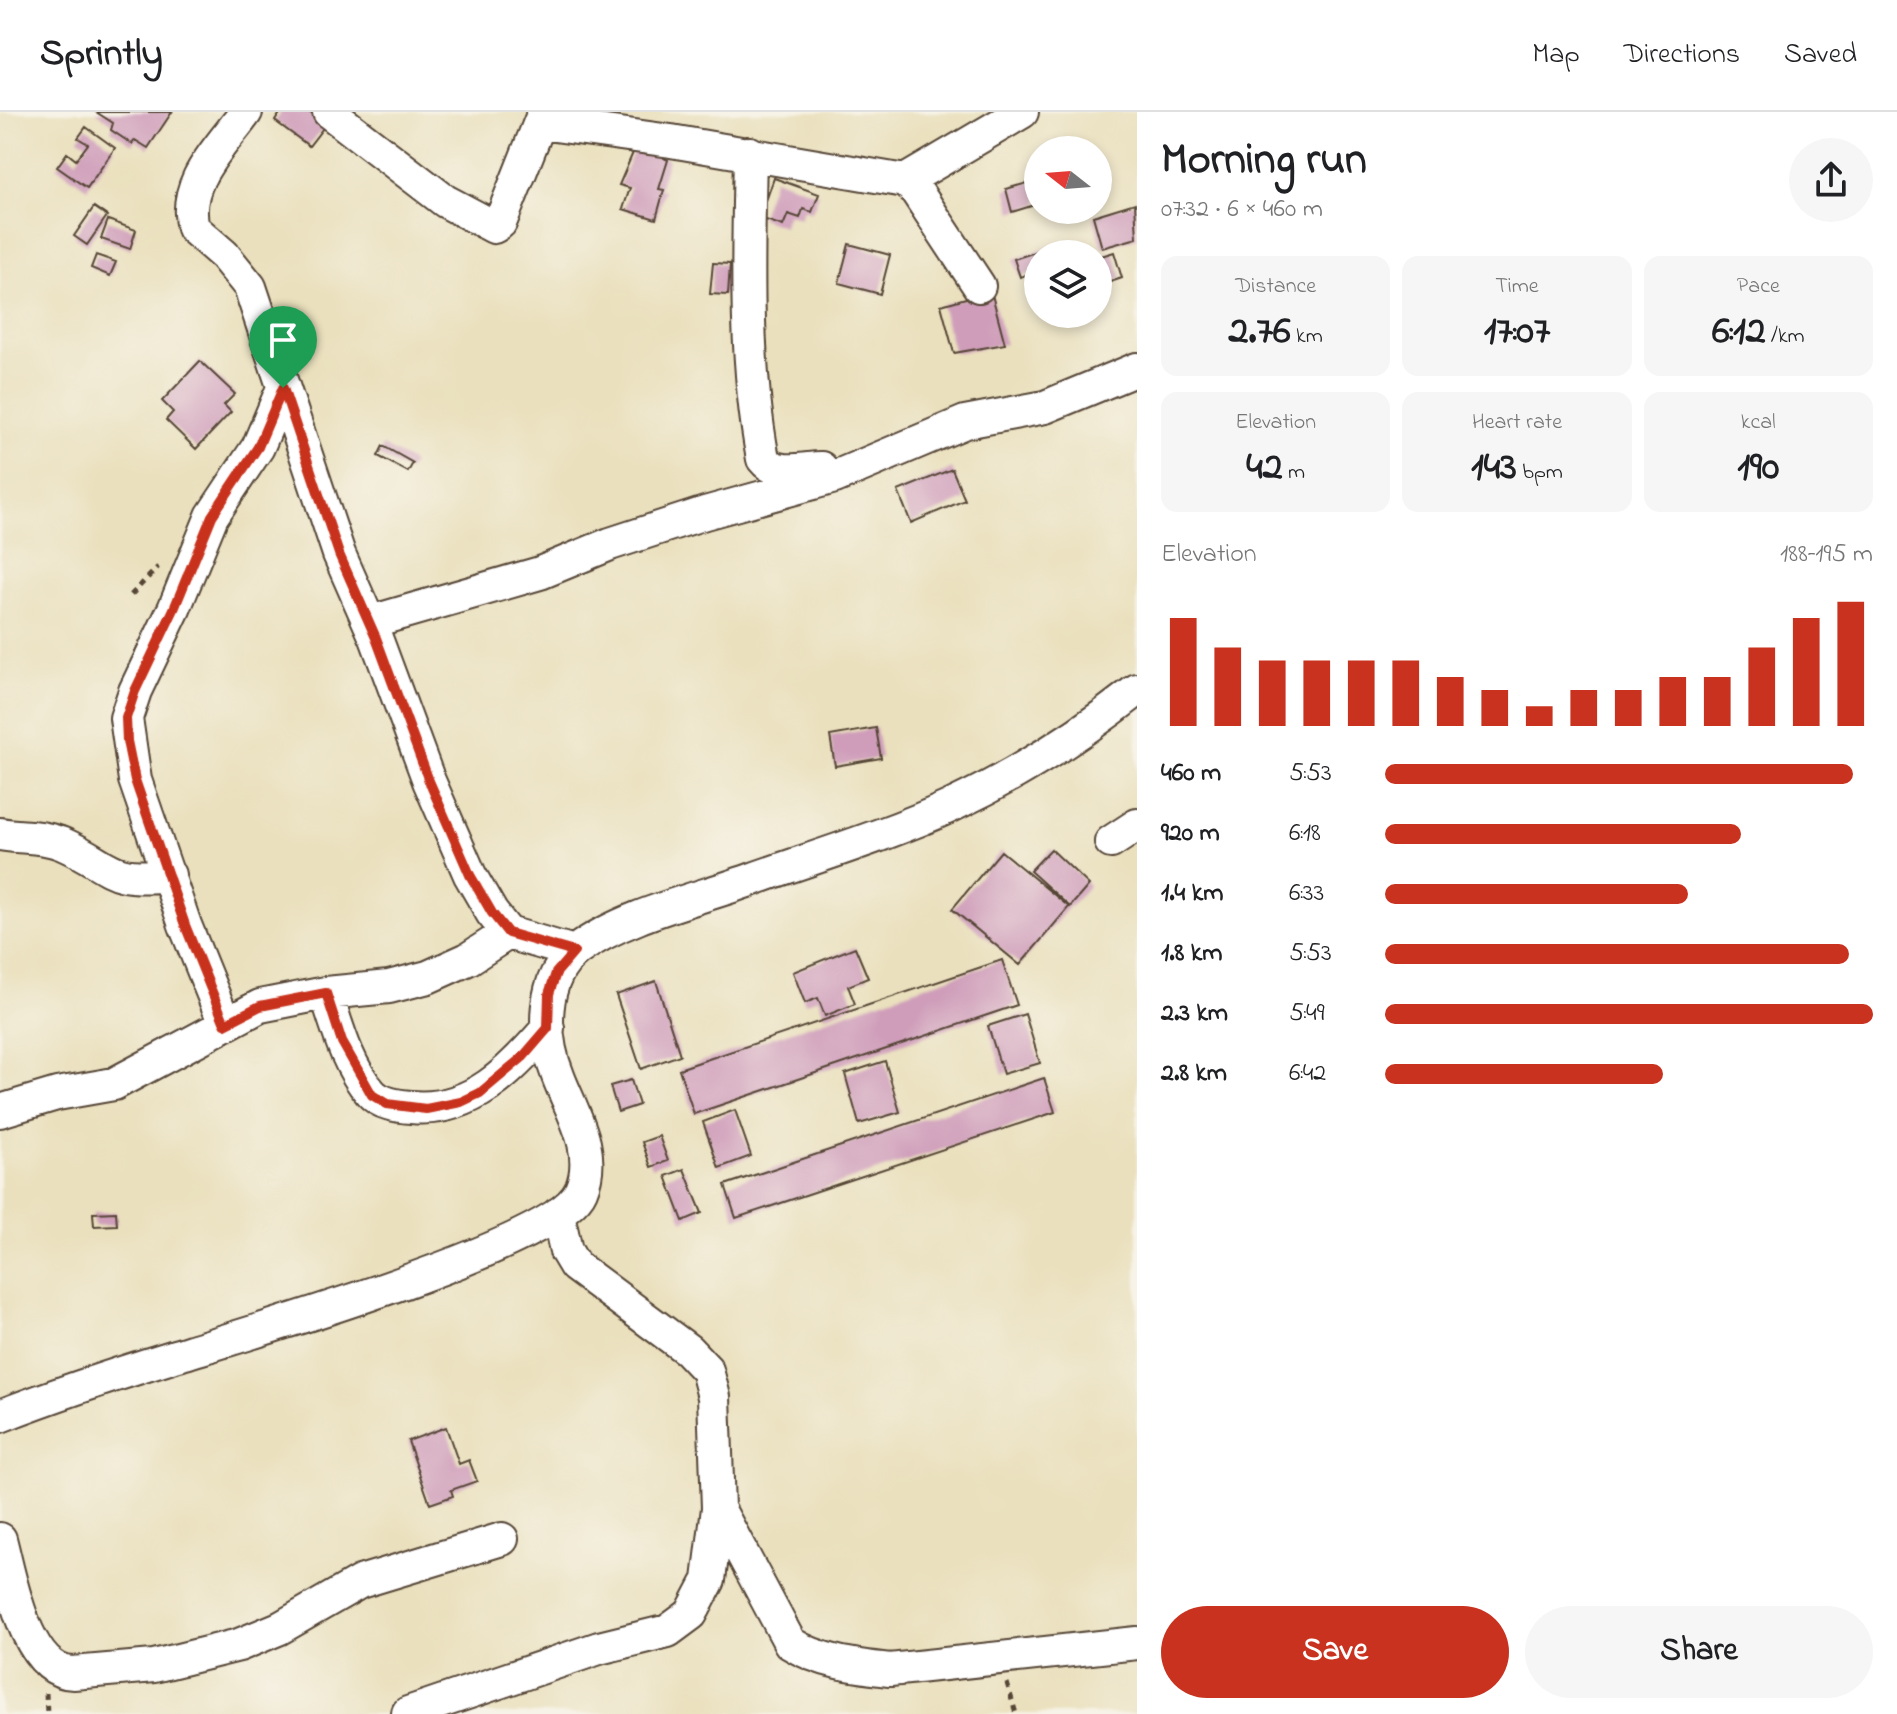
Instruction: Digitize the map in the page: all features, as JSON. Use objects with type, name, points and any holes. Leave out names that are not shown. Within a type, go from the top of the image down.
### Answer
[{"type":"street","points":[[246,112],[193,186],[190,217],[199,235],[224,255],[250,287],[319,502],[370,622],[449,828],[492,913],[508,933],[574,952]]},
{"type":"street","points":[[329,112],[445,201],[494,227],[500,223],[542,118],[905,181],[915,189],[979,286]]},
{"type":"street","points":[[905,181],[1022,112]]},
{"type":"street","points":[[750,153],[749,309],[753,384],[763,459],[770,467],[782,471],[854,469]]},
{"type":"street","points":[[370,622],[540,573],[632,536],[854,469],[965,422],[1045,407],[1137,369]]},
{"type":"street","points":[[225,1024],[185,925],[135,780],[126,718],[212,516],[258,447],[283,388]]},
{"type":"street","points":[[0,1416],[172,1357],[361,1299],[470,1256],[558,1214],[580,1195],[587,1172],[587,1152],[556,1071],[548,1028],[549,994],[556,973],[574,952],[630,923],[950,806],[1066,743],[1137,690]]},
{"type":"street","points":[[0,834],[61,843],[115,875],[169,875]]},
{"type":"street","points":[[0,1111],[46,1096],[114,1084],[148,1069],[260,1006],[326,993],[389,987],[428,977],[468,959],[508,933]]},
{"type":"street","points":[[326,993],[342,1042],[372,1095],[398,1106],[426,1109],[461,1102],[480,1093],[523,1057],[548,1028]]},
{"type":"street","points":[[408,1713],[599,1648],[668,1631],[691,1614],[709,1580],[718,1508],[714,1397],[707,1370],[688,1350],[575,1266],[566,1251],[558,1214]]},
{"type":"street","points":[[718,1508],[790,1643],[806,1653],[855,1666],[890,1670],[1137,1643]]},
{"type":"street","points":[[0,1539],[27,1632],[38,1655],[65,1673],[154,1666],[239,1645],[280,1628],[360,1582],[502,1539]]},
{"type":"building","points":[[96,112],[172,112],[148,148],[135,140],[132,144],[111,130],[113,123]]},
{"type":"building","points":[[281,112],[309,112],[326,124],[309,146],[275,121]]},
{"type":"building","points":[[86,127],[115,148],[87,188],[57,167],[67,153],[76,160],[88,144],[78,138]]},
{"type":"building","points":[[638,141],[666,149],[664,158],[668,160],[659,189],[664,190],[656,219],[623,209],[630,188],[619,185]]},
{"type":"building","points":[[774,178],[819,194],[812,212],[803,209],[800,218],[788,214],[783,226],[760,218]]},
{"type":"building","points":[[1024,184],[1024,208],[1012,212],[1006,189]]},
{"type":"building","points":[[1135,203],[1137,238],[1112,245],[1112,240],[1100,240],[1095,224],[1112,224],[1112,210]]},
{"type":"building","points":[[94,207],[107,216],[87,245],[74,236]]},
{"type":"building","points":[[108,220],[136,230],[130,249],[101,239]]},
{"type":"building","points":[[849,244],[890,255],[880,294],[839,283]]},
{"type":"building","points":[[1112,253],[1122,278],[1112,281]]},
{"type":"building","points":[[96,255],[116,262],[110,276],[91,268]]},
{"type":"building","points":[[1024,256],[1024,276],[1020,277],[1014,259]]},
{"type":"building","points":[[713,263],[730,264],[728,295],[710,294]]},
{"type":"building","points":[[991,291],[1005,344],[954,353],[941,305]]},
{"type":"building","points":[[200,361],[235,394],[224,405],[231,412],[196,449],[166,420],[173,412],[162,401]]},
{"type":"building","points":[[383,446],[413,463],[408,472],[378,456]]},
{"type":"building","points":[[952,469],[965,500],[911,523],[898,491]]},
{"type":"building","points":[[876,728],[881,758],[835,766],[830,736]]},
{"type":"building","points":[[1051,849],[1089,885],[1070,907],[1030,871]]},
{"type":"building","points":[[1001,851],[1069,907],[1020,965],[952,909]]},
{"type":"building","points":[[855,947],[868,978],[848,986],[855,1004],[825,1016],[818,998],[805,1003],[793,972]]},
{"type":"building","points":[[1002,960],[1017,1005],[694,1114],[679,1069]]},
{"type":"building","points":[[656,981],[680,1055],[641,1069],[616,995]]},
{"type":"building","points":[[1025,1014],[1040,1063],[1003,1074],[988,1026]]},
{"type":"building","points":[[885,1061],[900,1112],[859,1124],[845,1074]]},
{"type":"building","points":[[1044,1078],[1055,1112],[736,1218],[725,1185]]},
{"type":"building","points":[[631,1080],[639,1105],[618,1112],[610,1086]]},
{"type":"building","points":[[735,1110],[751,1156],[719,1168],[703,1122]]},
{"type":"building","points":[[659,1136],[668,1161],[651,1167],[642,1142]]},
{"type":"building","points":[[684,1169],[702,1213],[683,1221],[666,1176]]},
{"type":"building","points":[[116,1212],[117,1225],[94,1226],[93,1213]]},
{"type":"building","points":[[446,1427],[459,1464],[469,1460],[477,1481],[451,1490],[453,1496],[430,1504],[408,1441]]},
{"type":"route","points":[[283,388],[319,502],[376,638],[429,781],[470,875],[492,913],[508,933],[530,942],[574,952],[556,973],[549,994],[548,1028],[523,1057],[480,1093],[461,1102],[426,1109],[387,1104],[372,1095],[342,1042],[326,993],[260,1006],[225,1024],[185,925],[135,780],[126,718],[135,691],[174,609],[212,516],[258,447],[283,388]]}]
